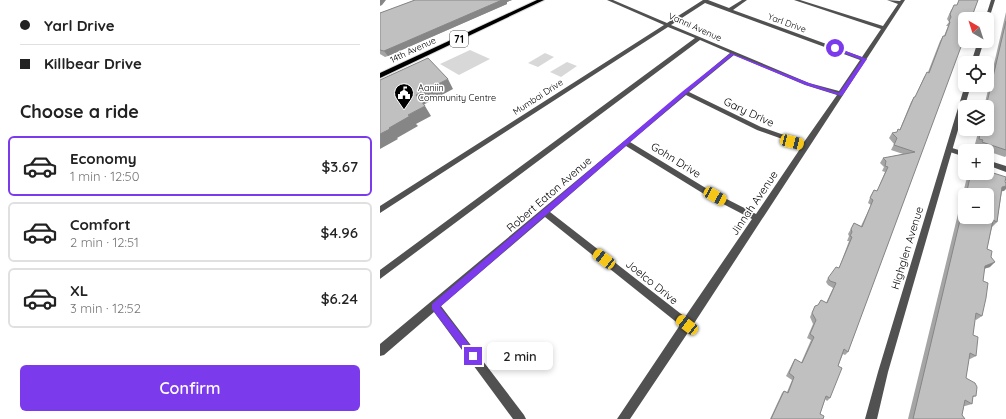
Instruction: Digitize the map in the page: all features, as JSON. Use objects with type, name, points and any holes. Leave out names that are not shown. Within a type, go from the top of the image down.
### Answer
[{"type":"main road","name":"14th Avenue","points":[[380,76],[541,0]]},
{"type":"street","name":"Vanni Avenue","points":[[609,0],[733,54],[808,84],[841,94]]},
{"type":"street","name":"Mumbai Drive","points":[[380,210],[601,66],[669,25],[705,0]]},
{"type":"street","name":"Yarl Drive","points":[[705,0],[864,59]]},
{"type":"street","points":[[730,10],[745,0]]},
{"type":"street","points":[[796,0],[884,28]]},
{"type":"street","points":[[889,0],[902,2]]},
{"type":"street","points":[[989,12],[993,0]]},
{"type":"street","name":"Jinnah Avenue","points":[[623,419],[902,2]]},
{"type":"street","points":[[380,275],[698,39]]},
{"type":"street","name":"Robert Eaton Avenue","points":[[380,351],[546,213],[685,92],[733,54]]},
{"type":"street","name":"Gary Drive","points":[[685,92],[753,126],[792,142],[806,145]]},
{"type":"street","name":"Highglen Avenue","points":[[871,419],[883,372],[966,92]]},
{"type":"street","name":"Gohn Drive","points":[[627,143],[693,184],[737,209],[757,218]]},
{"type":"street","points":[[949,149],[958,152]]},
{"type":"street","points":[[994,165],[1006,169]]},
{"type":"street","name":"Joelco Drive","points":[[546,213],[687,325]]},
{"type":"street","points":[[435,306],[520,419]]},
{"type":"shaded area","points":[[470,50],[490,59],[459,75],[440,64]]},
{"type":"shaded area","points":[[545,53],[554,57],[538,67],[528,63]]},
{"type":"shaded area","points":[[567,62],[577,66],[561,77],[550,72]]},
{"type":"building","points":[[415,0],[502,0],[384,51],[380,50],[380,13]]},
{"type":"building","points":[[959,0],[978,0],[974,12],[958,12],[958,48],[961,48],[848,352],[844,349],[838,366],[842,368],[830,398],[826,396],[820,414],[824,416],[823,419],[771,419],[784,391],[788,393],[794,377],[789,373],[795,359],[802,363],[814,337],[810,334],[816,320],[812,313],[815,306],[818,305],[821,300],[827,303],[836,283],[830,281],[828,278],[836,267],[839,268],[852,237],[850,236],[852,232],[851,229],[854,223],[862,227],[873,200],[870,198],[874,190],[877,191],[888,167],[885,166],[886,161],[883,158],[915,152],[894,145],[897,138],[892,133],[897,132],[898,129],[900,130],[914,97],[927,72],[929,73],[950,22],[950,14],[954,5],[957,5]]},
{"type":"building","points":[[1006,21],[1006,150],[994,146],[994,144],[982,142],[983,140],[979,139],[980,136],[994,136],[994,100],[988,100],[989,92],[994,92],[994,73]]},
{"type":"building","name":"Aaniin Community Centre","points":[[428,58],[448,79],[416,95],[425,106],[408,115],[410,116],[380,134],[380,80]]},
{"type":"building","points":[[994,173],[1006,177],[1006,186],[1002,187],[997,222],[994,220],[994,188],[968,188],[969,180],[994,180]]},
{"type":"building","points":[[959,224],[992,224],[987,249],[992,251],[991,257],[995,262],[985,266],[983,281],[988,283],[986,298],[982,316],[976,313],[973,335],[978,337],[976,356],[970,353],[966,378],[975,383],[977,387],[976,396],[973,396],[972,404],[965,400],[962,415],[965,419],[913,419]]},
{"type":"place","name":"Aaniin Community Centre","points":[[404,110]]},
{"type":"route","points":[[473,356],[435,306],[546,213],[685,92],[733,54],[808,84],[841,94],[864,59],[835,48]]}]
